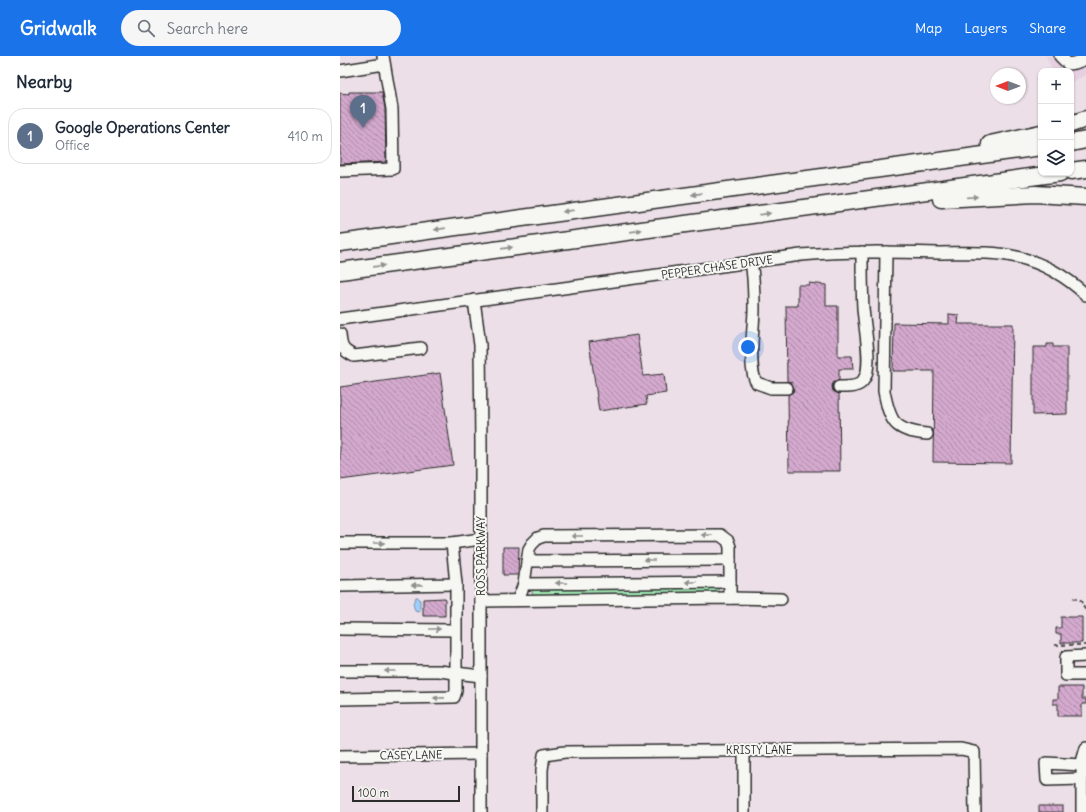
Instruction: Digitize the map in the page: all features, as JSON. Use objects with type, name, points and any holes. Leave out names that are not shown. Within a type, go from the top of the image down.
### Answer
[{"type":"highway","points":[[1074,123],[1086,119]]},
{"type":"highway","points":[[716,191],[983,145],[1038,134]]},
{"type":"highway","points":[[1074,142],[1086,140]]},
{"type":"highway","points":[[340,243],[1038,147]]},
{"type":"highway","points":[[1074,171],[1086,169]]},
{"type":"highway","points":[[340,271],[1038,176]]},
{"type":"highway","points":[[877,198],[908,201],[1035,194],[1086,197]]},
{"type":"street","points":[[1060,56],[1068,64],[1086,59]]},
{"type":"street","points":[[340,71],[383,60],[392,109],[393,169],[340,171]]},
{"type":"street","points":[[839,387],[858,385],[864,380],[867,371],[868,355],[863,309],[862,252]]},
{"type":"street","name":"PEPPER CHASE DRIVE","points":[[340,319],[752,262],[817,254],[862,252],[984,253],[1018,257],[1054,271],[1067,279],[1086,295]]},
{"type":"street","points":[[886,252],[884,391],[887,406],[891,418],[898,427],[905,430],[927,434]]},
{"type":"street","points":[[752,262],[754,308],[752,373],[757,383],[765,387],[787,388]]},
{"type":"street","name":"ROSS PARKWAY","points":[[474,300],[480,345],[482,476],[481,812]]},
{"type":"street","points":[[340,334],[340,344],[345,352],[354,356],[422,348]]},
{"type":"street","points":[[518,600],[524,584],[529,549],[538,538],[544,536],[720,535],[728,541],[730,547],[730,598]]},
{"type":"street","points":[[340,543],[452,543],[481,539]]},
{"type":"street","points":[[340,699],[454,697],[456,674],[456,584],[452,543]]},
{"type":"street","points":[[527,561],[730,560]]},
{"type":"street","points":[[524,584],[730,582]]},
{"type":"street","points":[[340,586],[456,584]]},
{"type":"street","points":[[481,601],[730,598],[781,599]]},
{"type":"street","points":[[340,629],[443,628],[456,630]]},
{"type":"street","points":[[1086,656],[1066,657],[1066,675],[1086,675]]},
{"type":"street","points":[[340,671],[439,671],[481,676]]},
{"type":"street","points":[[1082,812],[1082,765],[1086,748]]},
{"type":"street","name":"KRISTY LANE","points":[[542,812],[542,770],[544,756],[565,752],[961,749],[974,752],[975,812]]},
{"type":"street","points":[[744,750],[744,812]]},
{"type":"street","name":"CASEY LANE","points":[[340,756],[481,754]]},
{"type":"street","points":[[1082,765],[1046,763],[1047,780],[1082,779]]},
{"type":"path","points":[[1072,598],[1081,601],[1086,612]]},
{"type":"path","points":[[1055,646],[1086,646]]},
{"type":"shaded area","points":[[1046,56],[1086,56],[1086,75],[1074,81],[1074,68],[1052,68]]},
{"type":"green space","points":[[719,587],[719,591],[716,593],[534,595],[532,592],[534,588]]},
{"type":"water","points":[[416,597],[420,600],[419,612],[415,611],[413,603]]},
{"type":"building","points":[[349,92],[382,92],[385,108],[386,162],[340,164],[340,93],[349,94]]},
{"type":"building","points":[[809,283],[826,285],[826,306],[838,306],[838,356],[852,356],[853,369],[839,369],[839,380],[833,383],[832,387],[833,391],[839,394],[840,471],[789,471],[788,395],[793,392],[794,388],[791,382],[787,381],[786,306],[798,306],[798,285],[809,285]]},
{"type":"building","points":[[949,314],[959,315],[958,324],[1013,324],[1011,463],[933,462],[934,371],[893,371],[894,323],[949,324]]},
{"type":"building","points":[[637,335],[643,376],[664,374],[666,393],[646,396],[647,404],[599,411],[589,342]]},
{"type":"building","points":[[1047,344],[1053,344],[1053,347],[1067,347],[1067,414],[1033,415],[1033,347],[1047,347]]},
{"type":"building","points":[[440,373],[453,465],[340,480],[340,387]]},
{"type":"building","points":[[503,547],[519,547],[518,575],[503,575]]},
{"type":"building","points":[[445,598],[445,616],[423,616],[423,599]]},
{"type":"building","points":[[1061,617],[1082,617],[1082,643],[1061,643],[1061,634],[1056,634],[1056,628],[1061,628]]},
{"type":"building","points":[[1058,687],[1082,687],[1082,699],[1086,699],[1086,704],[1082,704],[1082,716],[1058,716],[1058,704],[1053,704],[1053,699],[1058,699]]},
{"type":"building","points":[[1039,806],[1063,806],[1063,812],[1039,812]]},
{"type":"place","name":"Google Operations Center","points":[[363,128]]}]
